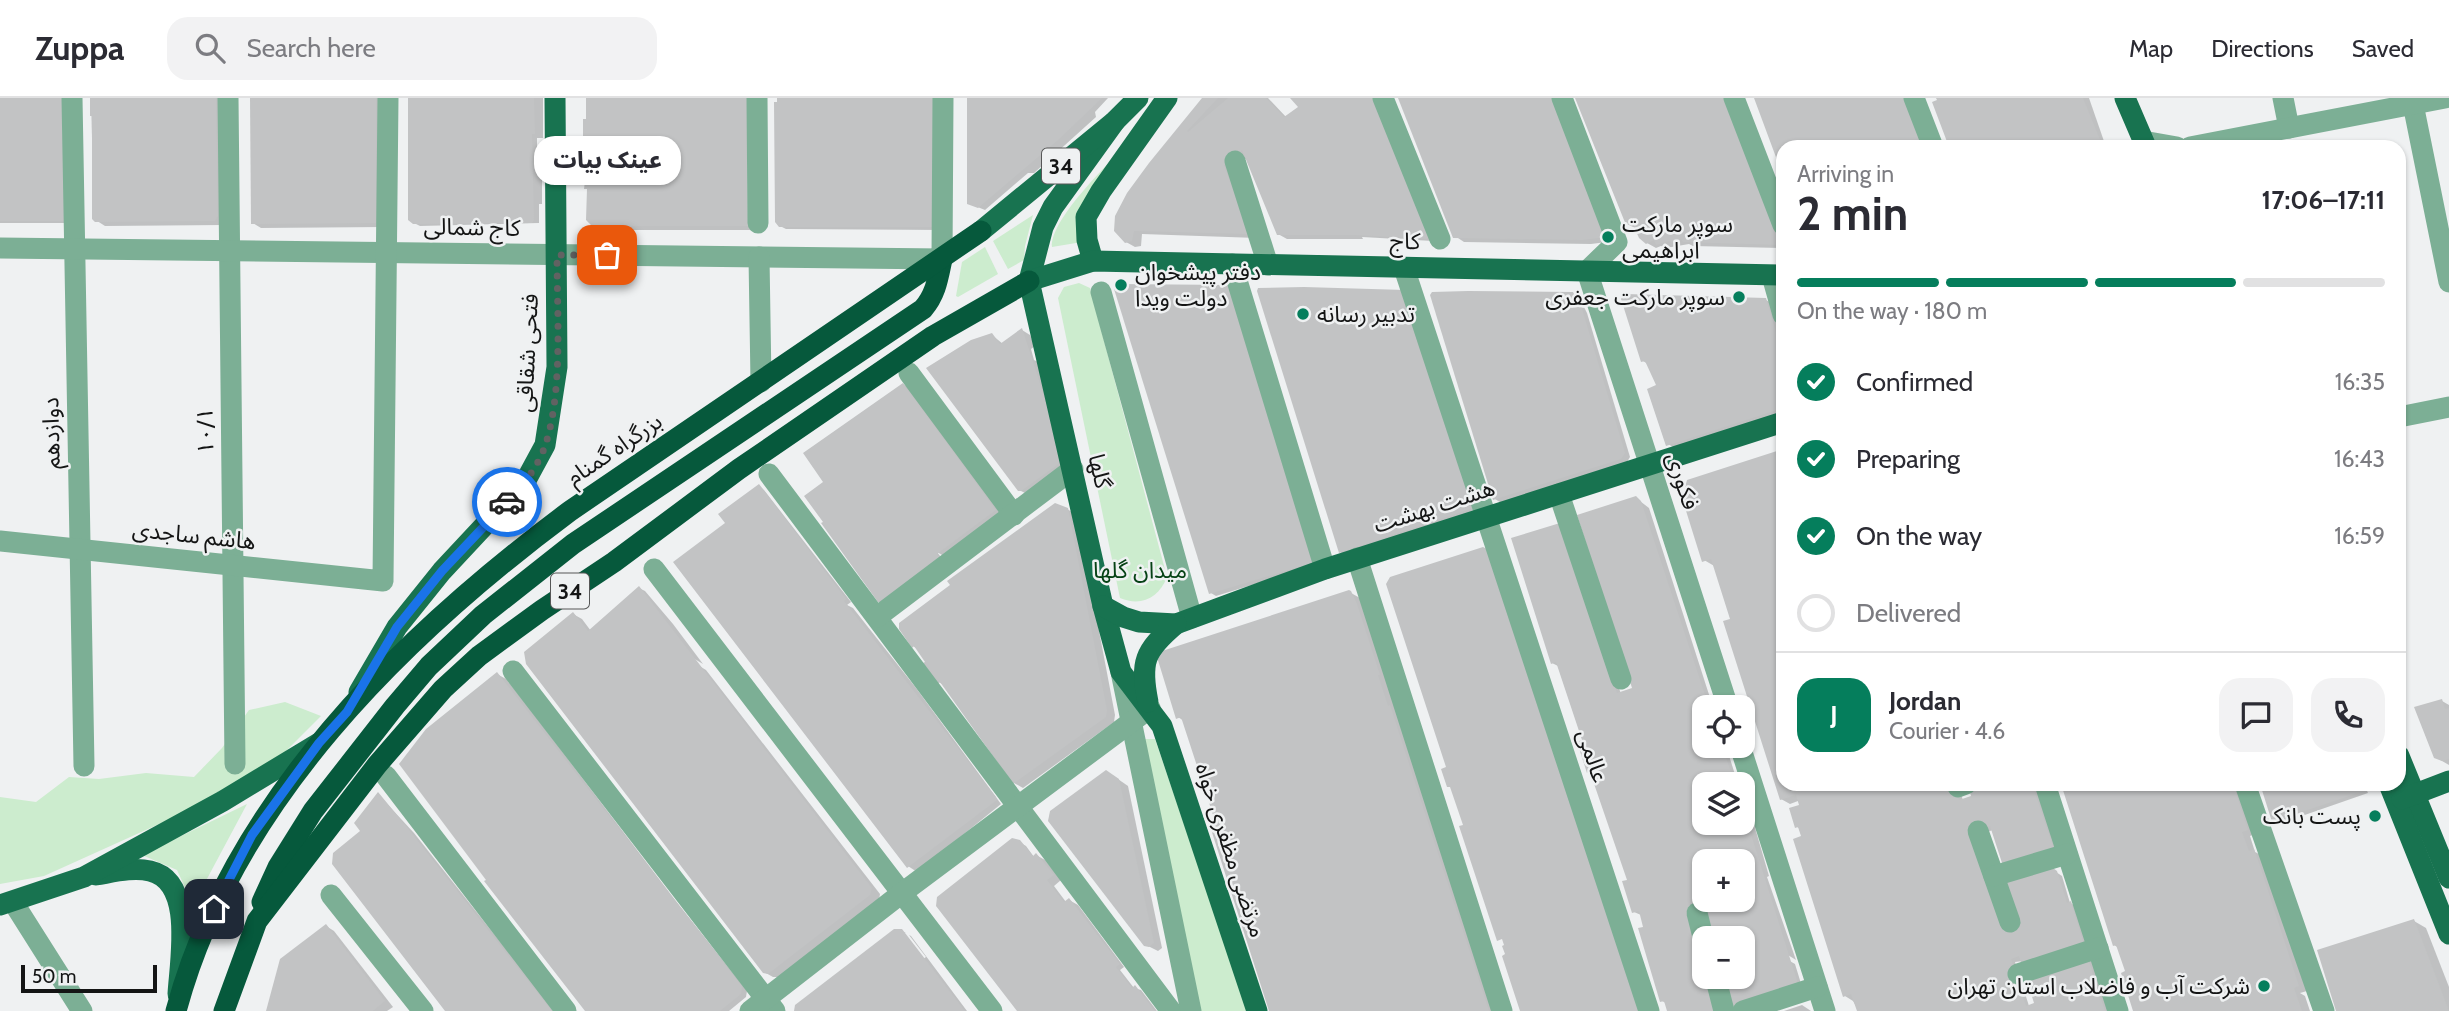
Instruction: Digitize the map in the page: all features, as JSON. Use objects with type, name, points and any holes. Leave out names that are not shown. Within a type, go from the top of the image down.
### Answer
[{"type":"highway","name":"بزرگراه گمنام","points":[[177,1008],[204,929],[252,835],[319,743],[432,625],[516,551],[570,511],[981,231]]},
{"type":"highway","points":[[257,921],[265,895],[294,839],[358,752],[429,666],[492,608],[573,544],[923,309],[935,290],[942,259]]},
{"type":"highway","name":"34","points":[[224,1011],[257,921],[377,765],[443,689],[479,656],[614,562],[739,469],[933,336],[1029,281]]},
{"type":"main road","name":"فتحی شقاقی","points":[[347,712],[397,627],[442,571],[525,482],[545,445],[557,367],[555,98]]},
{"type":"main road","name":"34","points":[[981,231],[1115,121],[1138,98]]},
{"type":"main road","points":[[1093,261],[1087,240],[1086,217],[1167,98]]},
{"type":"main road","points":[[2125,98],[2142,140]]},
{"type":"main road","name":"34","points":[[1029,281],[1043,227],[1053,207],[1115,121]]},
{"type":"main road","name":"کاج","points":[[1029,281],[1093,261],[1587,271],[1776,279]]},
{"type":"main road","name":"گلها","points":[[1029,281],[1103,606],[1121,672],[1150,708]]},
{"type":"main road","name":"هشت بهشت","points":[[1103,606],[1139,622],[1184,621],[1357,558],[1776,424]]},
{"type":"main road","points":[[1150,708],[1143,675],[1146,660],[1157,642],[1184,621]]},
{"type":"main road","name":"مرتضی مظفری خواه","points":[[1150,708],[1162,726],[1257,1011]]},
{"type":"main road","points":[[6,903],[83,877],[223,801],[319,743]]},
{"type":"main road","points":[[2400,793],[2449,781]]},
{"type":"main road","points":[[2400,793],[2449,878]]},
{"type":"main road","points":[[2400,793],[2449,934]]},
{"type":"main road","points":[[83,877],[141,870],[163,875],[173,886],[181,913],[177,1008]]},
{"type":"street","name":"دوازدهم","points":[[72,98],[84,766]]},
{"type":"street","name":"۱۰/۱","points":[[228,98],[235,764]]},
{"type":"street","points":[[387,253],[388,98]]},
{"type":"street","points":[[757,98],[758,223]]},
{"type":"street","points":[[942,259],[943,98]]},
{"type":"street","points":[[1383,98],[1440,239]]},
{"type":"street","points":[[1562,98],[1617,242],[1587,271]]},
{"type":"street","points":[[1734,98],[1776,207]]},
{"type":"street","points":[[1914,98],[1930,140]]},
{"type":"street","points":[[2283,98],[2289,128]]},
{"type":"street","points":[[2260,140],[2289,128],[2428,100],[2449,282]]},
{"type":"street","points":[[1235,161],[1268,265]]},
{"type":"street","name":"کاج شمالی","points":[[0,248],[942,259]]},
{"type":"street","name":"هاشم ساجدی","points":[[0,541],[383,581],[387,253]]},
{"type":"street","points":[[759,257],[761,382]]},
{"type":"street","points":[[1232,264],[1325,569]]},
{"type":"street","name":"عالمی","points":[[1404,268],[1649,1011]]},
{"type":"street","name":"فکوری","points":[[1587,271],[1724,695]]},
{"type":"street","points":[[1101,292],[1184,621]]},
{"type":"street","points":[[909,373],[1014,515]]},
{"type":"street","points":[[2406,416],[2449,407]]},
{"type":"street","points":[[877,617],[1073,469]]},
{"type":"street","points":[[769,474],[1171,1011]]},
{"type":"street","points":[[1559,494],[1621,679]]},
{"type":"street","points":[[1357,558],[1502,1011]]},
{"type":"street","points":[[654,569],[992,1011]]},
{"type":"street","points":[[513,671],[764,1007],[902,893],[1150,708]]},
{"type":"street","name":"گلها","points":[[1121,672],[1191,1011]]},
{"type":"street","points":[[1744,758],[1825,1011]]},
{"type":"street","points":[[386,776],[566,1011]]},
{"type":"street","points":[[2047,791],[2119,1011]]},
{"type":"street","points":[[2247,791],[2324,1011]]},
{"type":"street","points":[[1978,831],[2010,922]]},
{"type":"street","points":[[1994,876],[2067,854]]},
{"type":"street","points":[[331,895],[412,1008]]},
{"type":"street","points":[[6,903],[82,1011]]},
{"type":"street","points":[[1697,913],[1700,926]]},
{"type":"street","points":[[2018,974],[2098,948]]},
{"type":"street","points":[[1743,1011],[1817,987]]},
{"type":"street","points":[[1718,989],[1724,1011]]},
{"type":"green space","points":[[1127,144],[1082,242],[1052,247],[1060,222],[1070,208]]},
{"type":"green space","points":[[1033,215],[1024,260],[1008,269],[993,241]]},
{"type":"green space","points":[[985,247],[998,274],[956,296],[962,262]]},
{"type":"green space","name":"میدان گلها","points":[[1079,283],[1090,288],[1167,577],[1154,595],[1142,601],[1120,598],[1058,298],[1064,287]]},
{"type":"green space","points":[[285,702],[321,716],[282,755],[179,815],[44,876],[0,884],[0,797],[36,802],[69,777],[99,779],[146,773],[194,777],[222,748],[249,710]]},
{"type":"green space","points":[[1144,739],[1155,739],[1248,1011],[1200,1011]]},
{"type":"green space","points":[[247,804],[193,905],[177,870],[142,855]]},
{"type":"building","points":[[0,98],[62,98],[65,221],[0,221]]},
{"type":"building","points":[[90,98],[216,98],[218,216],[215,221],[95,222],[92,219]]},
{"type":"building","points":[[250,98],[376,98],[376,223],[251,224]]},
{"type":"building","points":[[408,98],[534,98],[532,223],[413,224],[408,220]]},
{"type":"building","points":[[586,98],[747,98],[748,226],[592,226],[586,220],[587,189],[584,189],[583,180],[583,119],[586,119]]},
{"type":"building","points":[[777,98],[938,98],[938,227],[779,227],[775,222],[774,102],[777,102]]},
{"type":"building","points":[[967,98],[1102,98],[1058,140],[978,208],[967,204]]},
{"type":"building","points":[[1202,98],[1218,98],[1188,132],[1228,98],[1266,98],[1284,117],[1298,107],[1290,98],[1377,98],[1432,236],[1426,239],[1277,235],[1242,150],[1224,165],[1249,234],[1134,231],[1132,241],[1125,243],[1114,231],[1115,216],[1127,193]]},
{"type":"building","points":[[1398,98],[1552,98],[1608,237],[1581,240],[1453,238]]},
{"type":"building","points":[[1575,98],[1727,98],[1776,216],[1776,245],[1683,242],[1681,239],[1656,245],[1654,240],[1646,244],[1639,238],[1632,222],[1626,225]]},
{"type":"building","points":[[1754,98],[1905,98],[1922,140],[1776,140],[1776,157]]},
{"type":"building","points":[[1936,98],[2083,98],[2100,140],[1946,140],[1932,102],[1937,100]]},
{"type":"building","points":[[1117,284],[1232,285],[1319,561],[1209,594],[1114,289]]},
{"type":"building","points":[[1258,288],[1405,290],[1472,506],[1470,509],[1339,553],[1257,291]]},
{"type":"building","points":[[1432,292],[1573,292],[1582,309],[1625,453],[1621,459],[1493,500],[1430,295]]},
{"type":"building","points":[[1625,294],[1766,298],[1776,332],[1776,410],[1666,446],[1647,389],[1656,385],[1645,361],[1641,362],[1621,299]]},
{"type":"building","points":[[1022,328],[1054,427],[1060,463],[1018,491],[926,368],[971,340],[992,333],[1000,344]]},
{"type":"building","points":[[903,383],[996,510],[937,554],[940,558],[882,602],[878,602],[804,496],[823,482],[803,453]]},
{"type":"building","points":[[1776,451],[1776,787],[1755,721],[1755,695],[1747,695],[1723,621],[1730,619],[1711,559],[1702,562],[1682,498],[1687,480]]},
{"type":"building","points":[[759,484],[846,599],[844,601],[996,797],[997,800],[907,868],[673,562],[725,523],[718,514]]},
{"type":"building","points":[[1636,496],[1641,501],[1705,695],[1692,695],[1692,758],[1726,758],[1731,772],[1692,772],[1692,835],[1751,835],[1799,987],[1736,1009],[1732,1006],[1726,989],[1755,989],[1755,926],[1704,926],[1700,912],[1755,912],[1755,849],[1692,849],[1692,911],[1687,913],[1692,929],[1692,989],[1711,989],[1718,1011],[1667,1011],[1664,1001],[1660,1002],[1638,928],[1643,927],[1639,911],[1632,913],[1622,881],[1627,880],[1577,742],[1582,740],[1556,662],[1551,664],[1511,538],[1560,523],[1617,693],[1632,688],[1577,515]]},
{"type":"building","points":[[1055,503],[1068,508],[1107,710],[1106,717],[1013,784],[940,682],[938,684],[914,646],[912,648],[899,629],[899,623],[950,585],[947,581]]},
{"type":"building","points":[[1483,547],[1489,550],[1648,1011],[1520,1011],[1502,956],[1505,954],[1504,945],[1502,939],[1497,941],[1459,826],[1463,825],[1441,769],[1446,767],[1386,584],[1390,577]]},
{"type":"building","points":[[639,586],[872,888],[870,895],[768,974],[763,973],[526,664],[524,652],[573,612],[588,631]]},
{"type":"building","points":[[1349,590],[1357,604],[1489,1011],[1269,1011],[1209,823],[1215,821],[1181,717],[1176,719],[1157,657],[1159,652]]},
{"type":"building","points":[[497,672],[742,986],[741,994],[720,1011],[585,1011],[484,881],[486,880],[399,764],[426,729]]},
{"type":"building","points":[[2442,699],[2445,709],[2449,708],[2449,759],[2442,761],[2434,758],[2414,707]]},
{"type":"building","points":[[1106,770],[1119,779],[1154,943],[1149,947],[1144,946],[1048,821],[1050,811]]},
{"type":"building","points":[[1777,791],[1956,791],[1959,800],[1971,796],[1970,791],[2034,791],[2054,849],[2003,866],[1990,826],[1973,832],[2006,882],[2053,868],[2057,871],[2067,903],[2071,901],[2085,948],[2022,966],[2019,956],[2011,959],[2016,975],[2026,1006],[2034,1003],[2027,981],[2087,956],[2105,1011],[1857,1011],[1851,994],[1843,997],[1793,839],[1801,836],[1798,827],[1795,828],[1789,808],[1799,805],[1796,795],[1780,800]]},
{"type":"building","points":[[2063,791],[2235,791],[2248,830],[2242,832],[2249,851],[2254,849],[2261,869],[2299,986],[2294,988],[2302,1011],[2133,1011],[2121,973],[2125,971],[2116,945],[2113,946]]},
{"type":"building","points":[[2262,791],[2364,791],[2272,822]]},
{"type":"building","points":[[378,792],[552,1011],[445,1011],[332,864],[333,853],[360,831],[354,823]]},
{"type":"building","points":[[1012,838],[1020,840],[1033,856],[1036,853],[1054,875],[1047,880],[1064,902],[1069,898],[1120,964],[1116,967],[1132,988],[1135,985],[1155,1011],[1017,1011],[936,906],[937,897]]},
{"type":"building","points":[[2414,919],[2449,1011],[2336,1011],[2317,950]]},
{"type":"building","points":[[326,924],[385,1001],[373,1011],[266,1011],[280,959]]},
{"type":"building","points":[[894,929],[902,929],[965,1011],[794,1011],[795,1005]]},
{"type":"way so far","points":[[507,502],[525,482],[535,464],[545,445],[550,423],[557,367],[557,255],[607,255]]},
{"type":"place","name":"سوپر مارکت ابراهیمی","points":[[1608,237]]},
{"type":"place","name":"عینک بیات","points":[[607,255]]},
{"type":"place","name":"دفتر پیشخوان دولت ویدا","points":[[1121,285]]},
{"type":"place","name":"سوپر مارکت جعفری","points":[[1739,297]]},
{"type":"place","name":"تدبیر رسانه","points":[[1303,314]]},
{"type":"place","name":"پست بانک","points":[[2375,816]]},
{"type":"place","name":"شرکت آب و فاضلاب استان تهران","points":[[2264,986]]},
{"type":"route","points":[[214,909],[252,835],[319,743],[347,712],[397,627],[442,571],[507,502]]}]
